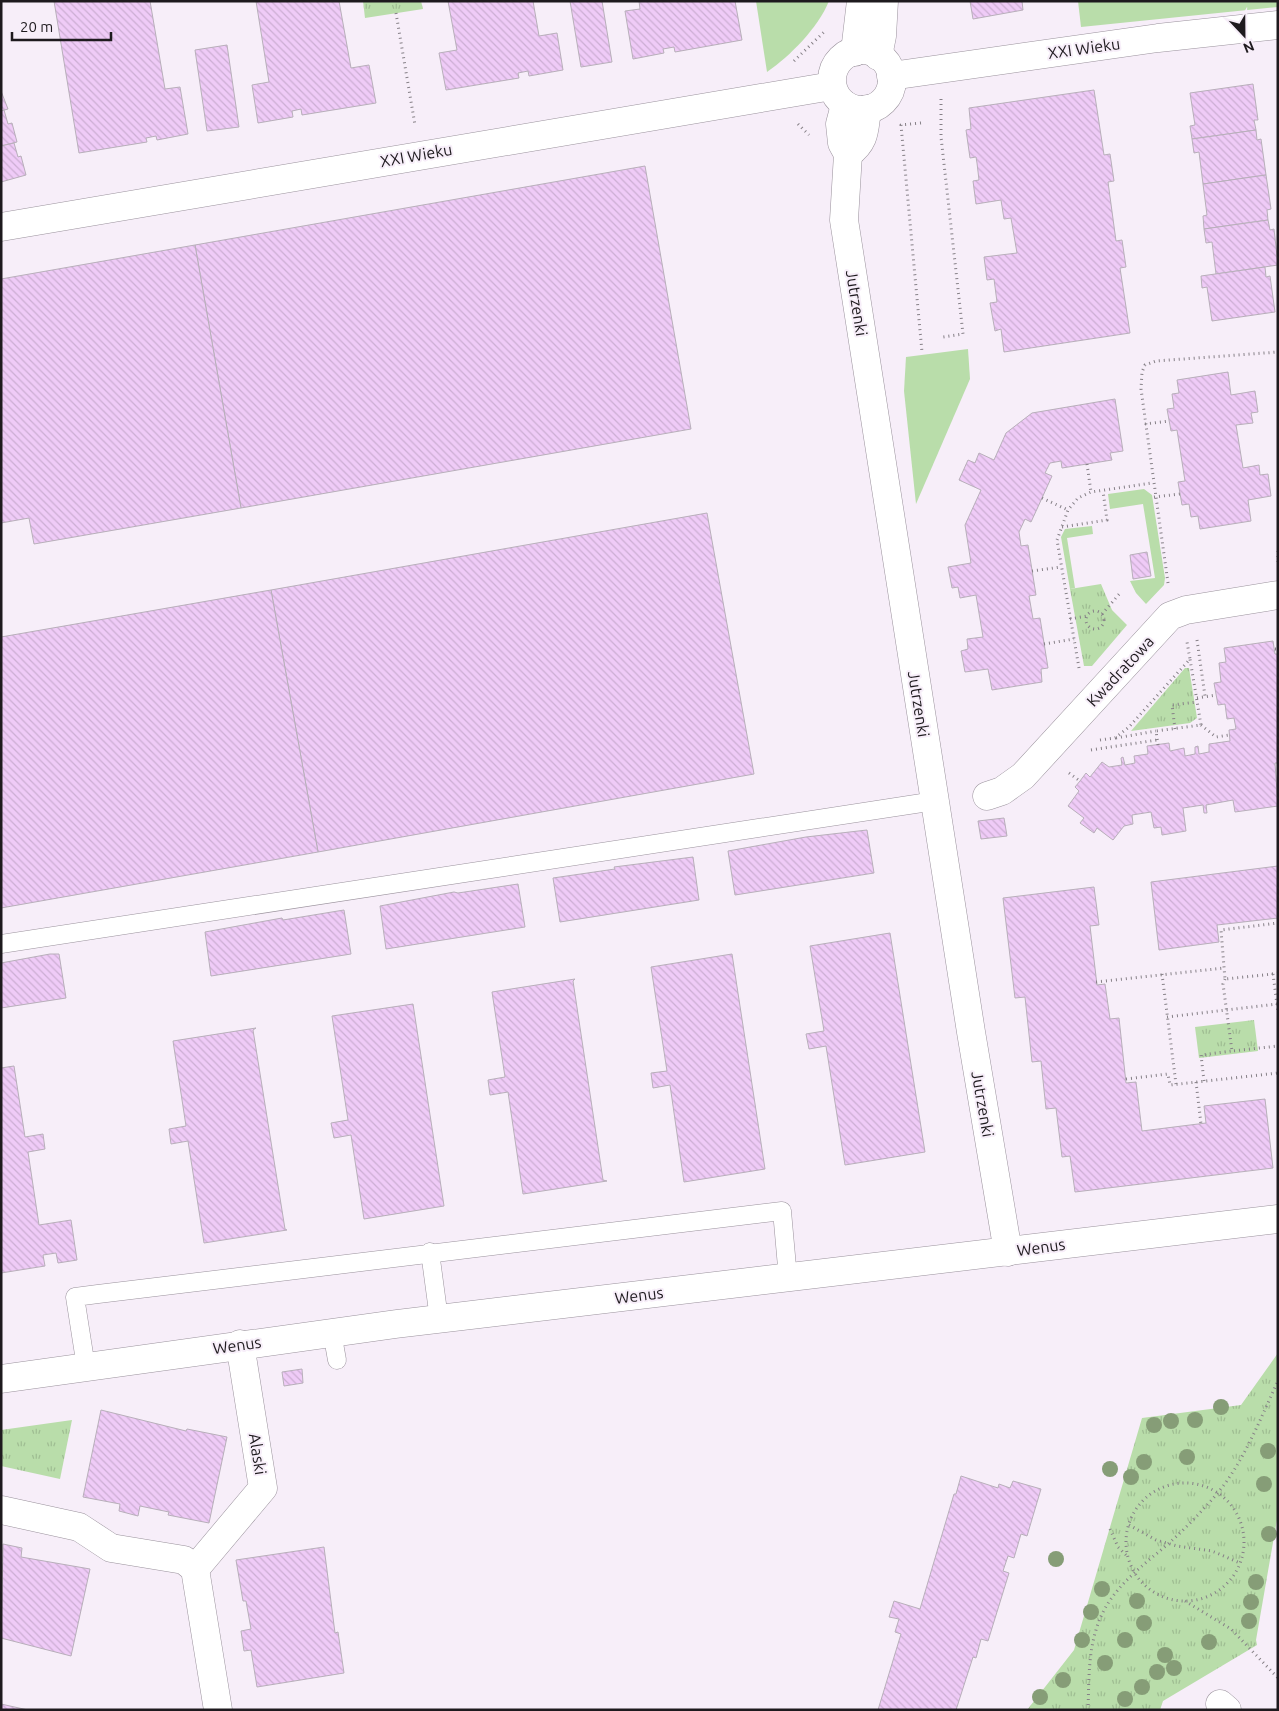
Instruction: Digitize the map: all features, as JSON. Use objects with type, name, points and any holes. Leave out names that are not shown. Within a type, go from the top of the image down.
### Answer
[{"type":"street","points":[[848,100],[882,102],[888,94],[875,61],[861,1]]},
{"type":"street","points":[[875,61],[882,36],[884,1]]},
{"type":"street","name":"XXI Wieku","points":[[875,61],[1158,38],[1278,25]]},
{"type":"street","name":"Jutrzenki","points":[[875,61],[840,60],[834,69],[848,100],[840,124],[840,135],[848,154],[844,220],[934,801],[1008,1252]]},
{"type":"street","name":"XXI Wieku","points":[[1,227],[848,100]]},
{"type":"street","name":"Kwadratowa","points":[[987,796],[1002,791],[1023,776],[1170,616],[1186,610],[1278,595]]},
{"type":"street","name":"Wenus","points":[[1,1379],[332,1332],[1278,1219]]},
{"type":"street","name":"Alaski","points":[[195,1570],[263,1488],[240,1344]]},
{"type":"street","points":[[1,1510],[79,1527],[111,1548],[184,1560],[195,1570],[218,1710]]},
{"type":"lane","points":[[1,944],[934,801]]},
{"type":"lane","points":[[86,1367],[75,1297],[430,1252],[782,1211],[788,1278]]},
{"type":"lane","points":[[430,1252],[440,1319]]},
{"type":"lane","points":[[332,1332],[337,1360]]},
{"type":"path","points":[[396,13],[416,128]]},
{"type":"path","points":[[793,62],[828,28]]},
{"type":"path","points":[[939,110],[963,334],[943,337]]},
{"type":"path","points":[[920,123],[900,125],[922,352]]},
{"type":"path","points":[[1168,586],[1152,483],[1141,389],[1142,372],[1145,365],[1156,361],[1278,352]]},
{"type":"path","points":[[1145,424],[1169,421]]},
{"type":"path","points":[[1087,464],[1091,492]]},
{"type":"path","points":[[1080,677],[1057,540],[1068,510],[1078,498],[1091,492],[1152,483]]},
{"type":"path","points":[[1062,527],[1107,520],[1103,490]]},
{"type":"path","points":[[1154,497],[1180,494]]},
{"type":"path","points":[[1042,498],[1068,510]]},
{"type":"path","points":[[1278,551],[1276,551],[1278,564]]},
{"type":"path","points":[[1032,571],[1062,566]]},
{"type":"path","points":[[1102,614],[1121,592]]},
{"type":"path","points":[[1070,619],[1087,616],[1096,611],[1102,614]]},
{"type":"path","points":[[1087,616],[1087,623],[1095,629],[1104,624],[1102,614]]},
{"type":"path","points":[[1186,637],[1201,725],[1216,737],[1229,735]]},
{"type":"path","points":[[1197,637],[1206,696]]},
{"type":"path","points":[[1044,644],[1074,639]]},
{"type":"path","points":[[1115,738],[1130,727],[1190,659]]},
{"type":"path","points":[[1175,729],[1172,705],[1216,694]]},
{"type":"path","points":[[1096,740],[1201,725]]},
{"type":"path","points":[[1156,731],[1158,745]]},
{"type":"path","points":[[1091,745],[1087,750],[1157,740]]},
{"type":"path","points":[[1062,777],[1075,766]]},
{"type":"path","points":[[1069,773],[1080,781]]},
{"type":"path","points":[[1232,1052],[1223,984],[1225,979],[1221,930],[1278,923]]},
{"type":"path","points":[[1096,982],[1224,968]]},
{"type":"path","points":[[1225,979],[1276,973],[1278,1012]]},
{"type":"path","points":[[1162,974],[1176,1084]]},
{"type":"path","points":[[1167,1017],[1277,1004]]},
{"type":"path","points":[[1204,1081],[1200,1055],[1278,1046]]},
{"type":"path","points":[[1126,1079],[1168,1074],[1170,1085],[1278,1073]]},
{"type":"path","points":[[1196,1082],[1201,1124]]},
{"type":"path","points":[[1088,1710],[1090,1664],[1096,1629],[1107,1605],[1120,1586],[1188,1526],[1217,1493],[1241,1457],[1278,1381]]},
{"type":"path","points":[[1185,1483],[1203,1486],[1217,1493],[1232,1506],[1240,1521],[1244,1538],[1240,1563],[1236,1573],[1218,1592],[1202,1599],[1185,1601],[1162,1597],[1149,1589],[1135,1572],[1129,1558],[1127,1534],[1140,1504],[1153,1493],[1168,1486],[1185,1483]]},
{"type":"path","points":[[1129,1526],[1156,1540],[1168,1544],[1212,1551],[1240,1563]]},
{"type":"path","points":[[1110,1528],[1118,1547],[1129,1558]]},
{"type":"path","points":[[1185,1601],[1189,1606],[1231,1629],[1278,1678]]},
{"type":"green space","points":[[363,1],[421,1],[423,9],[365,18]]},
{"type":"green space","points":[[756,1],[829,1],[811,31],[785,58],[767,72]]},
{"type":"green space","points":[[1078,1],[1278,1],[1278,7],[1081,27]]},
{"type":"green space","points":[[968,349],[970,379],[916,504],[904,391],[906,357]]},
{"type":"green space","points":[[1144,489],[1152,495],[1165,578],[1164,585],[1146,604],[1136,593],[1130,581],[1155,578],[1143,504],[1110,509],[1108,494]]},
{"type":"green space","points":[[1092,526],[1093,534],[1067,538],[1075,588],[1070,589],[1061,537],[1065,529]]},
{"type":"green space","points":[[1101,584],[1112,610],[1127,625],[1092,666],[1084,666],[1070,589]]},
{"type":"green space","points":[[1185,668],[1189,668],[1197,718],[1190,723],[1131,731]]},
{"type":"green space","points":[[1254,1020],[1258,1051],[1199,1058],[1195,1027]]},
{"type":"green space","points":[[1278,1353],[1278,1514],[1256,1640],[1257,1645],[1163,1701],[1160,1710],[1027,1710],[1074,1650],[1142,1418],[1241,1405]]},
{"type":"green space","points":[[72,1420],[60,1479],[1,1466],[1,1430]]},
{"type":"building","points":[[54,1],[150,1],[165,89],[180,87],[188,134],[157,140],[156,136],[146,138],[147,142],[79,153]]},
{"type":"building","points":[[256,1],[339,1],[351,68],[369,65],[376,103],[302,115],[301,109],[292,111],[293,117],[258,123],[252,85],[269,82]]},
{"type":"building","points":[[448,1],[533,1],[539,36],[557,33],[563,70],[529,76],[528,71],[518,73],[519,78],[446,90],[439,53],[457,50]]},
{"type":"building","points":[[570,1],[602,1],[612,62],[581,67]]},
{"type":"building","points":[[639,1],[735,1],[742,40],[675,52],[674,47],[663,49],[664,53],[633,59],[625,11],[640,9]]},
{"type":"building","points":[[970,1],[1022,1],[1023,10],[973,19]]},
{"type":"building","points":[[227,45],[239,127],[207,131],[195,50]]},
{"type":"building","points":[[1253,84],[1258,120],[1254,120],[1256,130],[1192,139],[1190,126],[1195,125],[1190,93]]},
{"type":"building","points":[[1094,90],[1104,155],[1110,154],[1114,181],[1108,182],[1116,241],[1122,240],[1126,267],[1120,268],[1130,333],[1004,352],[1001,329],[995,331],[990,303],[997,302],[994,279],[987,280],[984,257],[1017,253],[1011,218],[1004,219],[1001,200],[976,204],[973,181],[979,180],[976,157],[970,158],[966,130],[971,129],[969,108]]},
{"type":"building","points":[[1,91],[8,109],[1,111]]},
{"type":"building","points":[[4,110],[8,124],[12,123],[17,142],[1,146],[1,111]]},
{"type":"building","points":[[1256,130],[1257,140],[1261,139],[1266,175],[1203,184],[1199,152],[1194,153],[1192,139]]},
{"type":"building","points":[[14,143],[18,157],[21,156],[26,175],[1,182],[1,146]]},
{"type":"building","points":[[645,166],[691,429],[241,508],[195,245]]},
{"type":"building","points":[[1266,175],[1271,209],[1267,210],[1268,220],[1204,229],[1203,216],[1207,215],[1203,184]]},
{"type":"building","points":[[1268,220],[1270,230],[1274,229],[1278,265],[1216,274],[1212,242],[1206,243],[1204,229]]},
{"type":"building","points":[[195,245],[241,508],[34,544],[29,518],[1,523],[1,279]]},
{"type":"building","points":[[1265,267],[1266,277],[1270,276],[1275,312],[1212,321],[1207,287],[1202,288],[1201,276]]},
{"type":"building","points":[[1228,372],[1231,395],[1255,391],[1258,412],[1251,413],[1253,423],[1236,425],[1243,468],[1259,465],[1260,475],[1268,474],[1271,496],[1248,500],[1251,521],[1200,529],[1198,516],[1191,517],[1189,504],[1182,505],[1178,482],[1185,481],[1177,430],[1171,431],[1167,409],[1174,408],[1172,394],[1179,393],[1177,380]]},
{"type":"building","points":[[1115,399],[1123,451],[1110,453],[1112,460],[1062,468],[1061,461],[1050,463],[1045,473],[1052,476],[1031,522],[1025,519],[1019,532],[1021,546],[1028,545],[1036,595],[1029,596],[1033,619],[1040,618],[1048,668],[1041,669],[1042,682],[992,690],[988,669],[965,672],[961,651],[968,649],[967,639],[983,637],[976,595],[960,598],[958,587],[952,588],[948,567],[971,563],[965,525],[981,490],[959,480],[968,460],[975,463],[979,453],[994,460],[1006,433],[1032,413]]},
{"type":"building","points":[[707,513],[754,774],[318,852],[271,590]]},
{"type":"building","points":[[1147,552],[1151,576],[1133,579],[1130,555]]},
{"type":"building","points":[[271,590],[318,852],[1,908],[1,637]]},
{"type":"building","points":[[1273,641],[1275,654],[1278,654],[1278,763],[1275,763],[1278,806],[1235,812],[1233,800],[1206,805],[1207,813],[1204,813],[1203,805],[1183,808],[1186,831],[1162,835],[1161,827],[1154,828],[1151,812],[1132,815],[1133,824],[1124,826],[1113,840],[1097,828],[1094,833],[1080,823],[1084,818],[1068,806],[1079,791],[1075,787],[1086,773],[1090,777],[1102,762],[1109,767],[1122,765],[1121,758],[1123,757],[1125,765],[1135,763],[1134,756],[1148,754],[1147,746],[1169,743],[1170,751],[1184,748],[1185,756],[1195,754],[1195,747],[1198,746],[1199,754],[1209,752],[1209,744],[1230,741],[1229,730],[1236,729],[1234,718],[1227,719],[1225,704],[1218,705],[1214,683],[1221,682],[1219,663],[1226,662],[1224,648]]},
{"type":"building","points":[[1004,818],[1007,836],[981,839],[978,821]]},
{"type":"building","points":[[867,830],[874,873],[735,895],[728,851],[806,837]]},
{"type":"building","points":[[693,857],[699,900],[560,922],[553,878],[615,869],[614,867]]},
{"type":"building","points":[[1278,866],[1278,918],[1217,925],[1219,942],[1159,950],[1151,882]]},
{"type":"building","points":[[518,884],[525,927],[386,949],[380,906],[454,892]]},
{"type":"building","points":[[1094,887],[1099,925],[1090,926],[1097,985],[1105,984],[1110,1019],[1119,1018],[1126,1083],[1136,1082],[1142,1131],[1206,1123],[1204,1106],[1265,1099],[1273,1168],[1075,1192],[1070,1156],[1062,1157],[1056,1108],[1046,1109],[1041,1061],[1032,1062],[1025,997],[1015,998],[1003,898]]},
{"type":"building","points":[[344,910],[351,954],[211,976],[205,932],[282,918],[283,920]]},
{"type":"building","points":[[890,933],[925,1152],[845,1165],[826,1046],[809,1049],[806,1034],[824,1031],[810,946]]},
{"type":"building","points":[[59,954],[66,998],[1,1008],[1,963]]},
{"type":"building","points":[[732,954],[765,1169],[684,1182],[670,1085],[653,1088],[651,1073],[667,1071],[651,967]]},
{"type":"building","points":[[575,979],[573,981],[603,1180],[607,1181],[523,1194],[508,1092],[490,1095],[488,1080],[505,1077],[492,992]]},
{"type":"building","points":[[413,1004],[444,1206],[364,1219],[351,1135],[334,1138],[331,1123],[348,1120],[332,1016]]},
{"type":"building","points":[[256,1028],[253,1030],[285,1229],[287,1230],[204,1243],[188,1141],[171,1144],[169,1129],[186,1126],[173,1041]]},
{"type":"building","points":[[14,1066],[25,1137],[43,1134],[45,1149],[28,1152],[39,1225],[71,1220],[77,1260],[58,1263],[56,1253],[43,1255],[45,1266],[1,1273],[1,1068]]},
{"type":"building","points":[[302,1369],[303,1383],[284,1386],[282,1372]]},
{"type":"building","points":[[101,1410],[186,1431],[187,1429],[227,1437],[209,1523],[168,1515],[169,1512],[140,1506],[138,1516],[119,1511],[120,1504],[83,1497]]},
{"type":"building","points":[[961,1476],[998,1488],[999,1484],[1010,1488],[1013,1481],[1041,1489],[1027,1536],[1021,1534],[1014,1558],[1008,1556],[1003,1571],[1009,1573],[988,1641],[981,1639],[976,1658],[973,1657],[956,1710],[878,1710],[901,1634],[895,1632],[899,1619],[889,1617],[894,1601],[920,1609]]},
{"type":"building","points":[[3,1544],[22,1548],[21,1557],[90,1569],[71,1656],[1,1638]]},
{"type":"building","points":[[324,1547],[335,1633],[338,1632],[344,1673],[257,1687],[251,1650],[244,1651],[241,1631],[251,1629],[246,1601],[243,1601],[236,1560]]},
{"type":"building","points":[[1,1704],[28,1710],[1,1710]]}]
